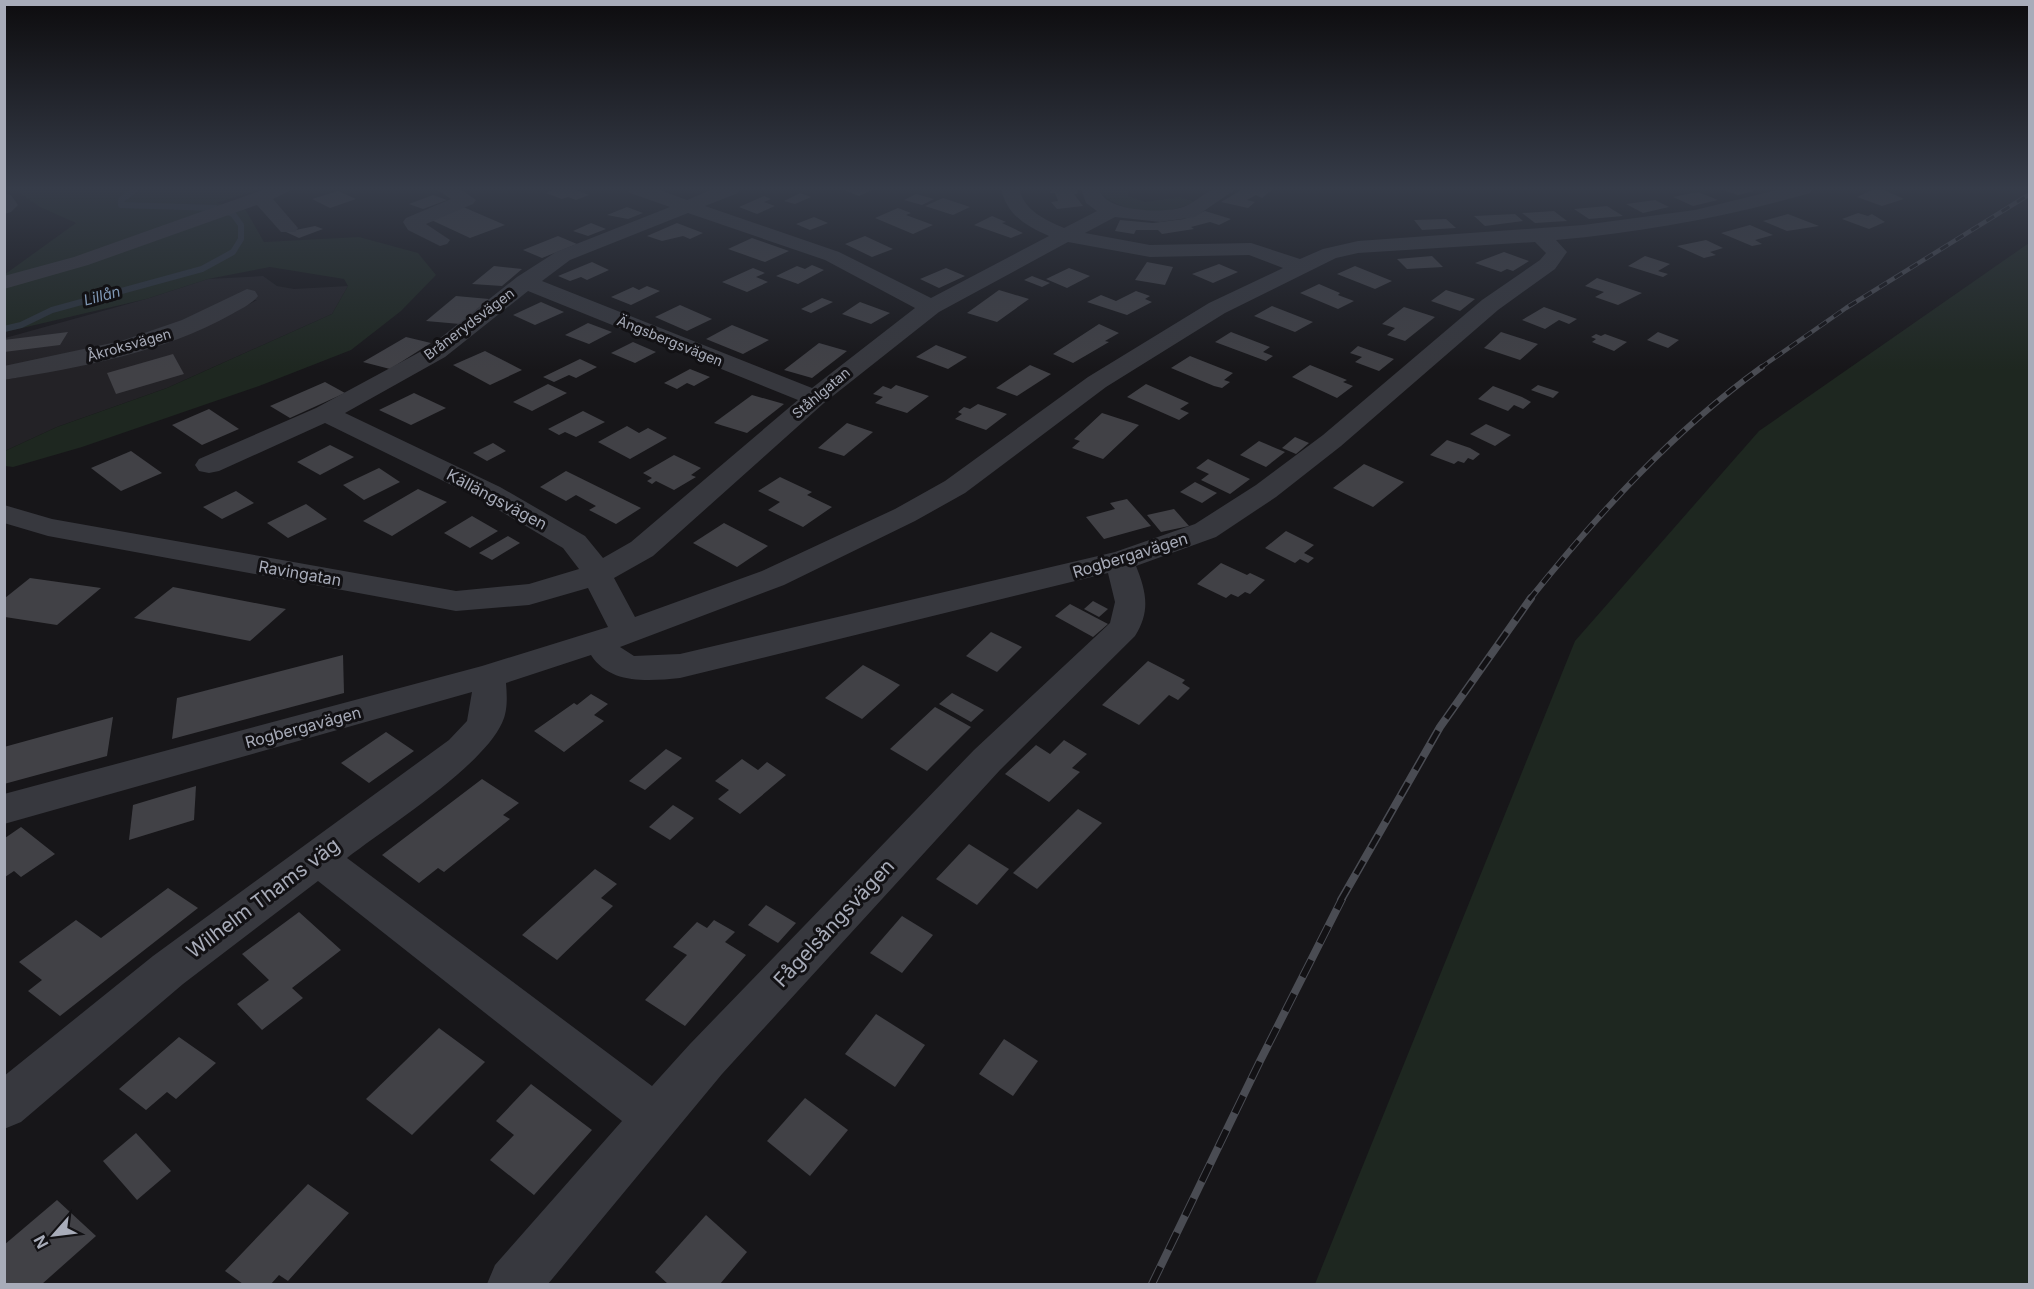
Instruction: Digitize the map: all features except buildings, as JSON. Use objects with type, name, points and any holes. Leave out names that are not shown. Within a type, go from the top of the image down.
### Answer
[{"type":"street","points":[[4,283],[81,261],[113,249]]},
{"type":"street","name":"Brånerydsvägen","points":[[209,465],[325,413],[437,352],[525,282],[563,256],[580,249]]},
{"type":"street","points":[[812,249],[832,256],[931,307]]},
{"type":"street","name":"Ståhlgatan","points":[[597,574],[619,564],[642,549],[814,398],[878,346],[931,307],[1037,249]]},
{"type":"street","points":[[1140,249],[1150,251],[1243,249]]},
{"type":"street","points":[[1251,249],[1302,267]]},
{"type":"street","name":"Rogbergavägen","points":[[4,809],[488,676],[614,636],[773,578],[905,515],[955,487],[1097,382],[1217,308],[1344,249]]},
{"type":"street","name":"Rogbergavägen","points":[[614,636],[610,657],[628,666],[649,669],[680,666],[1169,547],[1205,531],[1232,515],[1311,457],[1505,292],[1556,258],[1557,252],[1554,249]]},
{"type":"street","name":"Ängsbergsvägen","points":[[525,282],[814,398]]},
{"type":"street","name":"Åkroksvägen","points":[[4,373],[71,361],[174,333],[247,296]]},
{"type":"street","name":"Källängsvägen","points":[[325,413],[490,493],[558,531],[573,542],[587,556],[597,574],[614,636]]},
{"type":"street","name":"Ravingatan","points":[[4,514],[48,527],[456,601],[477,602],[510,597],[597,574]]},
{"type":"street","name":"Fågelsångsvägen","points":[[514,1284],[706,1059],[987,760],[1124,628],[1132,611],[1129,587],[1119,561]]},
{"type":"street","name":"Wilhelm Thams väg","points":[[4,1106],[168,970],[316,857],[436,770],[476,736],[490,714],[488,676]]},
{"type":"street","points":[[316,857],[656,1118]]},
{"type":"shaded area","points":[[40,249],[404,249],[418,253],[436,275],[401,311],[351,350],[259,386],[82,447],[13,467],[5,466],[5,451],[57,427],[167,388],[332,314],[348,286],[344,279],[270,267],[208,279],[146,299],[5,332],[4,275]]},
{"type":"shaded area","points":[[2020,249],[2029,249],[2029,1284],[1315,1284],[1575,641],[1759,431]]},
{"type":"shaded area","points":[[263,276],[277,286],[294,289],[348,286],[332,314],[167,388],[57,427],[5,451],[5,380],[92,362],[186,332],[227,316],[257,300],[231,300],[193,318],[104,347],[5,367],[5,338],[146,299],[208,279]]},
{"type":"waterway","name":"Lillån","points":[[4,329],[21,325],[52,310],[202,269],[235,249]]},
{"type":"railway","points":[[1760,368],[1846,308],[1941,249]]},
{"type":"railway","points":[[1529,600],[1582,536],[1638,476],[1697,419],[1762,367]]},
{"type":"railway","points":[[1341,900],[1440,727],[1531,598]]},
{"type":"railway","points":[[1152,1284],[1260,1061],[1342,899]]}]
